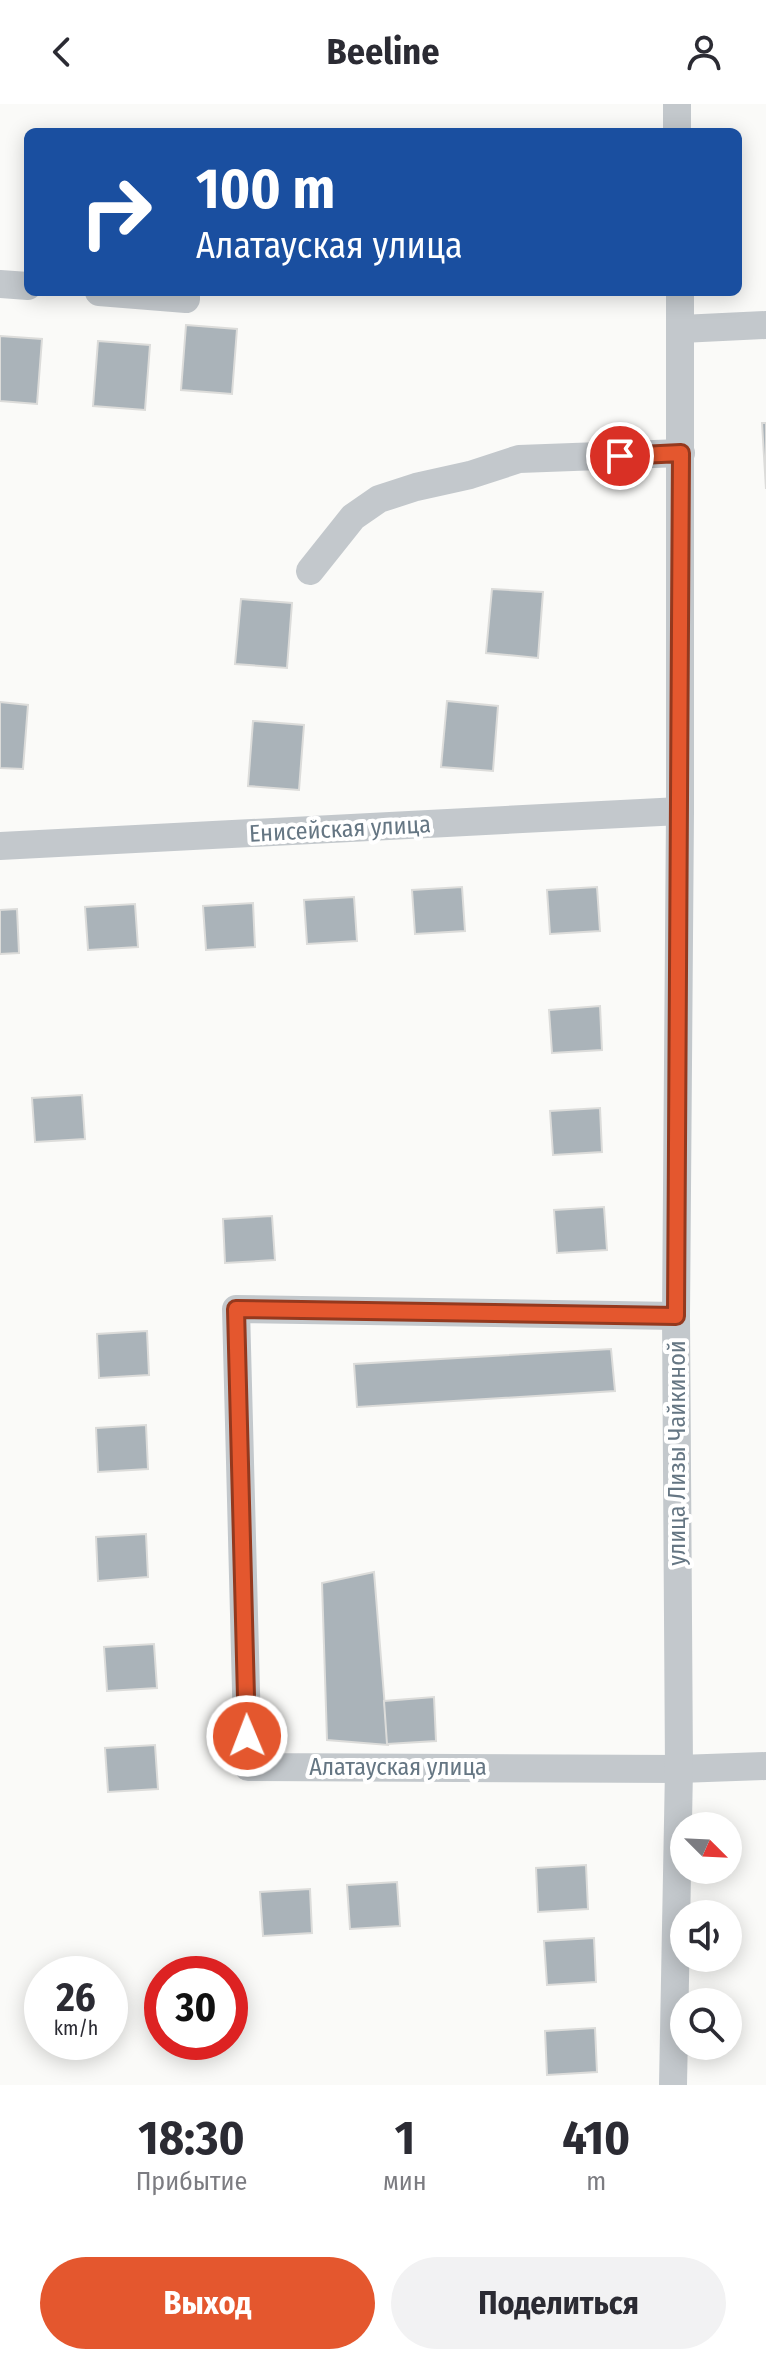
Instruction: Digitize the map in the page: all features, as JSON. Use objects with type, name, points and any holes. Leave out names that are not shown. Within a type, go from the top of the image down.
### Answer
[{"type":"street","points":[[677,104],[677,128]]},
{"type":"street","points":[[0,284],[24,286]]},
{"type":"street","points":[[149,296],[186,299],[186,296]]},
{"type":"street","name":"улица Лизы Чайкиной","points":[[673,2085],[679,1769],[676,1316],[680,296]]},
{"type":"street","points":[[681,329],[766,325]]},
{"type":"street","points":[[310,571],[353,517],[379,499],[416,487],[470,475],[519,459],[681,453]]},
{"type":"street","name":"Енисейская улица","points":[[0,846],[680,811]]},
{"type":"street","name":"Алатауская улица","points":[[676,1316],[236,1309],[248,1767],[679,1769]]},
{"type":"street","points":[[679,1769],[766,1766]]},
{"type":"building","points":[[186,325],[237,329],[232,394],[181,390]]},
{"type":"building","points":[[0,336],[42,339],[37,404],[0,401]]},
{"type":"building","points":[[98,341],[150,345],[145,410],[93,406]]},
{"type":"building","points":[[762,423],[766,423],[766,489]]},
{"type":"building","points":[[492,589],[543,592],[538,658],[486,653]]},
{"type":"building","points":[[241,599],[292,603],[287,668],[235,664]]},
{"type":"building","points":[[447,701],[498,706],[493,771],[441,767]]},
{"type":"building","points":[[0,702],[28,705],[23,769],[0,768]]},
{"type":"building","points":[[253,721],[304,725],[299,790],[248,786]]},
{"type":"building","points":[[462,887],[465,931],[415,934],[412,890]]},
{"type":"building","points":[[597,887],[600,931],[550,934],[547,890]]},
{"type":"building","points":[[354,897],[357,941],[307,944],[304,900]]},
{"type":"building","points":[[253,903],[255,947],[206,950],[203,906]]},
{"type":"building","points":[[135,904],[138,947],[88,950],[85,907]]},
{"type":"building","points":[[17,909],[19,953],[0,954],[0,910]]},
{"type":"building","points":[[600,1006],[602,1050],[552,1053],[549,1010]]},
{"type":"building","points":[[82,1095],[85,1139],[35,1142],[32,1098]]},
{"type":"building","points":[[600,1108],[602,1152],[553,1155],[550,1111]]},
{"type":"building","points":[[604,1207],[607,1250],[557,1253],[554,1210]]},
{"type":"building","points":[[272,1216],[275,1260],[225,1263],[223,1219]]},
{"type":"building","points":[[147,1331],[149,1375],[99,1378],[97,1334]]},
{"type":"building","points":[[611,1349],[615,1391],[357,1407],[354,1364]]},
{"type":"building","points":[[146,1425],[148,1469],[98,1472],[96,1428]]},
{"type":"building","points":[[146,1534],[148,1577],[98,1581],[96,1537]]},
{"type":"building","points":[[374,1572],[388,1745],[327,1740],[322,1583]]},
{"type":"building","points":[[154,1644],[157,1688],[107,1691],[104,1647]]},
{"type":"building","points":[[434,1697],[436,1741],[387,1744],[384,1701]]},
{"type":"building","points":[[155,1745],[158,1789],[108,1792],[105,1748]]},
{"type":"building","points":[[586,1865],[588,1909],[538,1912],[536,1868]]},
{"type":"building","points":[[397,1882],[400,1926],[350,1929],[347,1885]]},
{"type":"building","points":[[310,1889],[312,1933],[263,1936],[260,1892]]},
{"type":"building","points":[[594,1938],[596,1982],[547,1985],[544,1941]]},
{"type":"building","points":[[595,2028],[597,2072],[547,2075],[545,2031]]},
{"type":"route","points":[[247,1736],[236,1309],[676,1316],[681,453],[620,456]]}]
